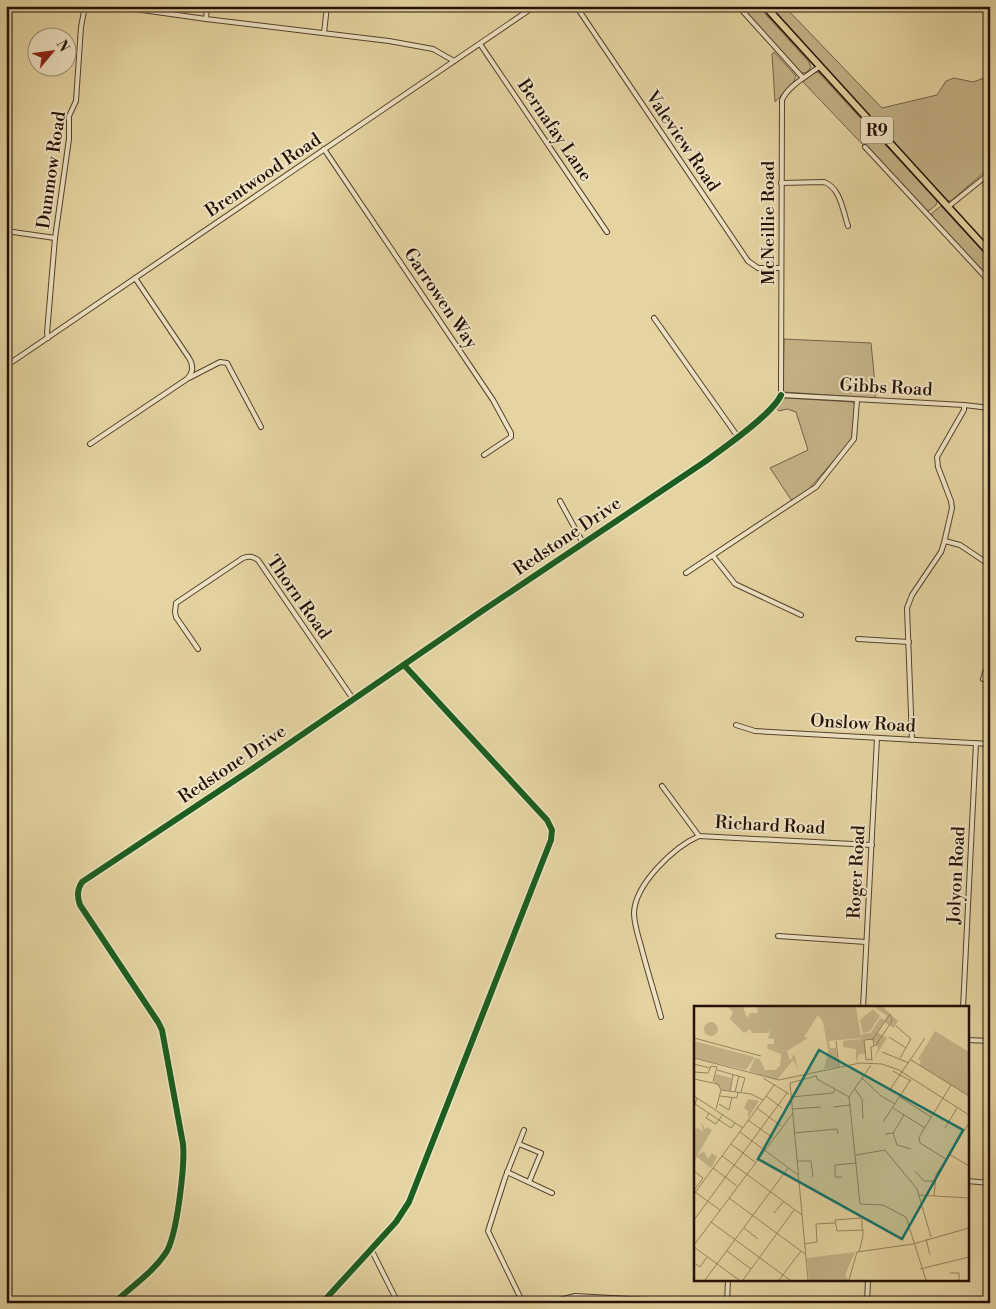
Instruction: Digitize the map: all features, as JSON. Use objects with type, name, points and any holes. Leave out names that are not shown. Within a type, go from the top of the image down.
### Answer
[{"type":"highway","name":"R9","points":[[765,6],[818,67],[949,206],[990,253]]},
{"type":"street","name":"Dunmow Road","points":[[48,338],[55,238],[69,139],[69,116],[76,101],[81,27],[85,6]]},
{"type":"street","points":[[114,6],[425,47],[439,52],[454,61]]},
{"type":"street","points":[[206,19],[207,6]]},
{"type":"street","points":[[324,33],[326,6]]},
{"type":"street","name":"Brentwood Road","points":[[6,366],[535,6]]},
{"type":"street","name":"Valeview Road","points":[[576,6],[748,261],[758,268],[782,268]]},
{"type":"street","points":[[738,6],[803,78]]},
{"type":"street","name":"Bernafay Lane","points":[[480,44],[607,232]]},
{"type":"street","name":"McNeillie Road","points":[[781,395],[782,100],[791,88],[818,67]]},
{"type":"street","points":[[865,147],[990,282]]},
{"type":"street","name":"Garrowen Way","points":[[324,149],[493,400],[512,432],[511,437],[484,455]]},
{"type":"street","points":[[949,206],[990,173]]},
{"type":"street","points":[[781,183],[824,182],[830,184],[835,190],[848,226]]},
{"type":"street","points":[[6,231],[55,238]]},
{"type":"street","points":[[135,278],[191,361],[192,373],[187,379]]},
{"type":"street","points":[[654,318],[738,437]]},
{"type":"street","points":[[90,444],[187,379],[220,362],[227,363],[261,428]]},
{"type":"street","name":"Gibbs Road","points":[[781,395],[990,408]]},
{"type":"street","name":"Redstone Drive","points":[[114,1303],[167,1252],[176,1217],[184,1149],[165,1041],[158,1022],[80,905],[78,899],[79,887],[87,878],[252,770],[353,699],[703,463],[738,437],[772,407],[781,395]]},
{"type":"street","points":[[686,573],[816,487],[854,438],[857,400]]},
{"type":"street","points":[[912,740],[907,617],[909,601],[941,552],[945,541],[952,508],[938,468],[937,457],[964,410],[964,405]]},
{"type":"street","points":[[560,501],[583,543]]},
{"type":"street","points":[[945,541],[960,545],[990,565]]},
{"type":"street","points":[[713,556],[735,584],[801,615]]},
{"type":"street","name":"Thorn Road","points":[[198,649],[176,618],[174,612],[176,603],[242,558],[254,557],[353,699]]},
{"type":"street","points":[[858,639],[909,642]]},
{"type":"street","points":[[322,1303],[396,1222],[411,1197],[546,855],[552,834],[547,820],[404,665]]},
{"type":"street","points":[[983,678],[990,666]]},
{"type":"street","name":"Onslow Road","points":[[736,725],[755,731],[990,744]]},
{"type":"street","name":"Roger Road","points":[[863,1006],[877,738]]},
{"type":"street","name":"Jolyon Road","points":[[962,1006],[976,744]]},
{"type":"street","name":"Richard Road","points":[[662,786],[699,836],[872,845]]},
{"type":"street","points":[[661,1017],[635,922],[635,905],[648,882],[662,863],[686,843],[699,836]]},
{"type":"street","points":[[778,936],[866,942]]},
{"type":"street","points":[[968,1040],[990,1041]]},
{"type":"street","points":[[523,1303],[488,1231],[524,1130]]},
{"type":"street","points":[[519,1144],[541,1153],[530,1182]]},
{"type":"street","points":[[508,1172],[552,1193]]},
{"type":"street","points":[[968,1181],[990,1183]]},
{"type":"street","points":[[371,1250],[398,1303]]},
{"type":"street","points":[[726,1303],[728,1282]]},
{"type":"street","points":[[867,1303],[868,1282]]},
{"type":"street","points":[[548,1303],[575,1296],[704,1303]]},
{"type":"shaded area","points":[[740,6],[758,6],[809,62],[811,67],[809,70],[805,73],[799,72]]},
{"type":"shaded area","points":[[776,6],[784,6],[882,108],[937,95],[946,81],[954,78],[973,82],[990,76],[990,167],[952,200],[948,201],[773,12]]},
{"type":"shaded area","points":[[774,52],[796,76],[793,83],[775,102],[772,54]]},
{"type":"shaded area","points":[[814,72],[818,72],[937,201],[936,205],[926,211],[803,82]]},
{"type":"shaded area","points":[[941,206],[990,259],[990,281],[932,217],[932,213]]},
{"type":"shaded area","points":[[784,339],[871,343],[876,395],[874,398],[783,392]]},
{"type":"shaded area","points":[[786,398],[853,402],[855,405],[854,435],[850,442],[809,489],[792,501],[770,468],[808,450],[796,412],[787,409],[779,411],[776,408]]},
{"type":"cycle path","points":[[114,1303],[154,1267],[169,1246],[179,1201],[183,1168],[183,1144],[162,1030],[80,905],[78,893],[82,882],[703,463],[758,421],[776,403],[781,395]]},
{"type":"cycle path","points":[[322,1303],[396,1222],[409,1202],[551,840],[552,830],[547,820],[404,665]]}]
